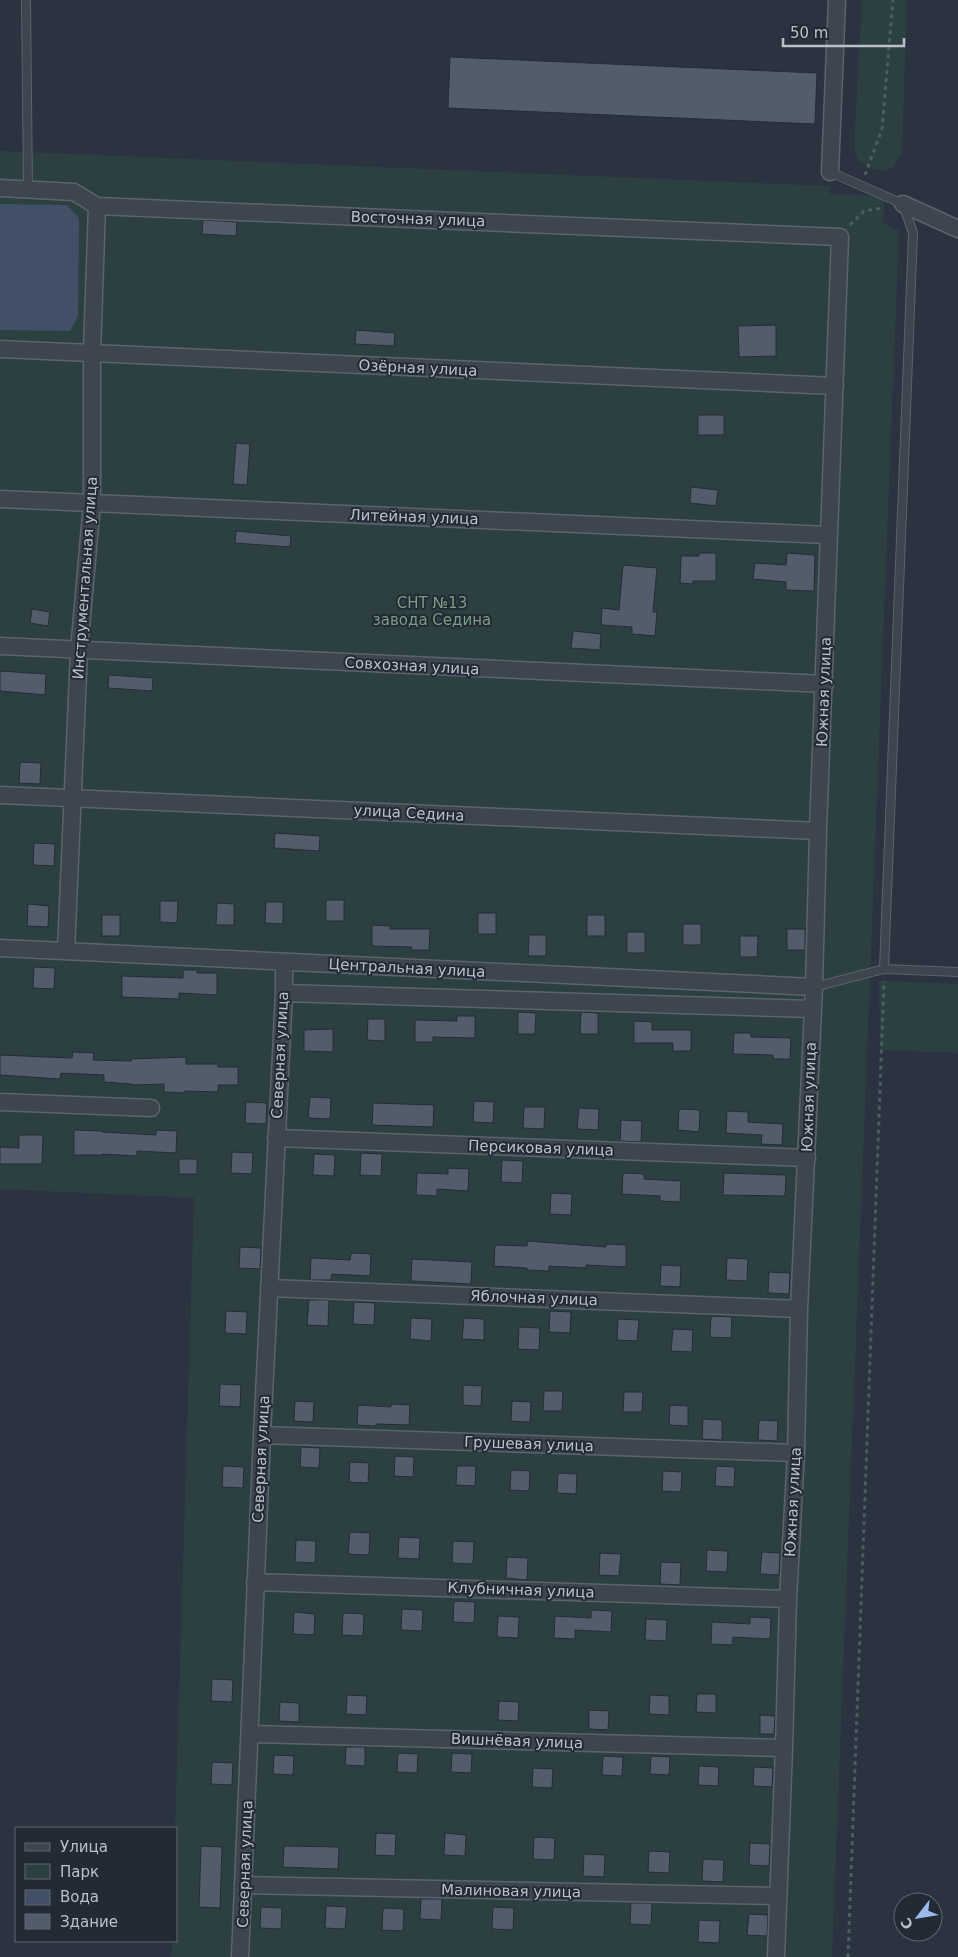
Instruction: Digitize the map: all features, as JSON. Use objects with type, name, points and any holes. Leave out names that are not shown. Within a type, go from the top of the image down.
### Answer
[{"type":"street","points":[[830,172],[837,0]]},
{"type":"street","name":"Восточная улица","points":[[0,188],[74,192],[97,206],[840,237]]},
{"type":"street","points":[[903,204],[958,230]]},
{"type":"street","name":"Инструментальная улица","points":[[66,951],[79,651],[92,503],[92,353],[97,206]]},
{"type":"street","name":"Южная улица","points":[[776,1957],[788,1599],[796,1453],[799,1309],[814,987],[828,535],[840,237]]},
{"type":"street","name":"Озёрная улица","points":[[0,349],[835,386]]},
{"type":"street","name":"Литейная улица","points":[[0,498],[828,535]]},
{"type":"street","name":"Совхозная улица","points":[[0,646],[824,684]]},
{"type":"street","name":"улица Седина","points":[[0,795],[818,831]]},
{"type":"street","name":"Центральная улица","points":[[0,948],[814,987]]},
{"type":"street","name":"Северная улица","points":[[240,1957],[255,1582],[284,962]]},
{"type":"street","name":"Центральная улица","points":[[284,993],[813,1009]]},
{"type":"street","points":[[0,1102],[151,1108]]},
{"type":"street","name":"Персиковая улица","points":[[276,1138],[807,1158]]},
{"type":"street","name":"Яблочная улица","points":[[269,1288],[799,1309]]},
{"type":"street","name":"Грушевая улица","points":[[262,1435],[796,1453]]},
{"type":"street","name":"Клубничная улица","points":[[255,1582],[788,1599]]},
{"type":"street","name":"Вишнёвая улица","points":[[250,1734],[784,1748]]},
{"type":"street","name":"Малиновая улица","points":[[244,1885],[778,1896]]},
{"type":"lane","points":[[26,0],[28,190]]},
{"type":"lane","points":[[830,172],[903,204],[912,233],[884,969]]},
{"type":"lane","points":[[814,987],[884,969],[958,972]]},
{"type":"path","points":[[862,185],[882,129],[893,0]]},
{"type":"path","points":[[840,237],[864,211],[903,204]]},
{"type":"path","points":[[848,1957],[884,969]]},
{"type":"green space","points":[[862,0],[907,0],[902,153],[894,167],[885,171],[872,169],[858,161],[854,148]]},
{"type":"green space","name":"СНТ №13 завода Седина","points":[[0,151],[830,186],[830,194],[885,196],[883,223],[899,230],[832,1957],[171,1957],[172,1942],[178,1942],[178,1827],[175,1827],[194,1198],[0,1189]]},
{"type":"green space","points":[[879,981],[958,984],[958,1053],[880,1050]]},
{"type":"water","points":[[0,204],[67,205],[79,218],[78,316],[70,331],[0,330]]},
{"type":"building","points":[[450,57],[817,73],[815,124],[448,108]]},
{"type":"building","points":[[203,220],[237,222],[236,236],[202,234]]},
{"type":"building","points":[[776,325],[776,356],[739,357],[738,326]]},
{"type":"building","points":[[356,330],[395,333],[394,346],[355,344]]},
{"type":"building","points":[[698,415],[724,415],[724,435],[698,435]]},
{"type":"building","points":[[236,443],[250,444],[247,485],[233,484]]},
{"type":"building","points":[[691,487],[718,490],[716,506],[690,503]]},
{"type":"building","points":[[236,531],[291,536],[290,547],[235,543]]},
{"type":"building","points":[[699,553],[716,553],[716,581],[693,581],[693,584],[680,583],[681,556],[699,556]]},
{"type":"building","points":[[787,553],[815,555],[814,591],[786,590],[786,582],[753,579],[755,563],[786,565]]},
{"type":"building","points":[[623,565],[657,568],[653,612],[657,612],[655,636],[632,634],[632,627],[601,625],[602,608],[619,610]]},
{"type":"building","points":[[32,609],[50,612],[48,626],[30,623]]},
{"type":"building","points":[[573,631],[601,634],[600,650],[571,648]]},
{"type":"building","points":[[0,671],[46,674],[45,695],[0,691]]},
{"type":"building","points":[[109,675],[153,678],[152,691],[108,688]]},
{"type":"building","points":[[20,762],[41,763],[40,784],[19,783]]},
{"type":"building","points":[[275,833],[320,836],[319,851],[274,848]]},
{"type":"building","points":[[34,843],[55,844],[54,866],[33,865]]},
{"type":"building","points":[[326,900],[344,900],[344,921],[326,921]]},
{"type":"building","points":[[160,901],[178,901],[177,923],[160,922]]},
{"type":"building","points":[[266,902],[283,902],[283,924],[265,923]]},
{"type":"building","points":[[217,903],[234,904],[234,925],[216,925]]},
{"type":"building","points":[[28,904],[49,906],[48,927],[27,926]]},
{"type":"building","points":[[478,913],[496,913],[496,934],[478,934]]},
{"type":"building","points":[[102,915],[120,915],[120,936],[102,936]]},
{"type":"building","points":[[587,915],[605,915],[605,936],[587,936]]},
{"type":"building","points":[[683,924],[701,924],[701,945],[683,945]]},
{"type":"building","points":[[372,925],[390,926],[390,929],[430,929],[429,950],[411,950],[412,947],[372,946]]},
{"type":"building","points":[[787,929],[805,929],[805,950],[787,950]]},
{"type":"building","points":[[627,932],[645,932],[645,953],[627,953]]},
{"type":"building","points":[[529,935],[546,935],[546,956],[528,956]]},
{"type":"building","points":[[740,936],[758,936],[757,957],[740,957]]},
{"type":"building","points":[[34,967],[55,968],[54,989],[33,988]]},
{"type":"building","points":[[183,970],[197,970],[197,973],[217,973],[217,995],[179,993],[179,999],[122,997],[122,976],[183,978]]},
{"type":"building","points":[[518,1012],[536,1013],[535,1034],[518,1034]]},
{"type":"building","points":[[581,1012],[598,1013],[598,1034],[580,1034]]},
{"type":"building","points":[[457,1016],[475,1016],[475,1038],[433,1037],[433,1042],[415,1042],[415,1020],[457,1021]]},
{"type":"building","points":[[368,1019],[385,1019],[385,1041],[367,1040]]},
{"type":"building","points":[[634,1021],[652,1022],[652,1030],[691,1030],[691,1051],[673,1051],[673,1043],[634,1043]]},
{"type":"building","points":[[333,1029],[333,1052],[304,1051],[304,1030]]},
{"type":"building","points":[[734,1033],[751,1033],[751,1037],[791,1038],[790,1059],[773,1059],[773,1055],[733,1054]]},
{"type":"building","points":[[73,1052],[94,1053],[93,1060],[131,1061],[131,1059],[186,1057],[186,1064],[218,1064],[218,1067],[238,1067],[238,1085],[218,1085],[218,1092],[185,1091],[185,1093],[164,1092],[164,1084],[132,1085],[104,1082],[104,1075],[61,1073],[60,1079],[0,1075],[0,1055],[72,1058]]},
{"type":"building","points":[[310,1097],[331,1098],[330,1119],[308,1118]]},
{"type":"building","points":[[474,1101],[494,1102],[493,1123],[473,1122]]},
{"type":"building","points":[[246,1102],[267,1103],[266,1124],[245,1123]]},
{"type":"building","points":[[373,1103],[434,1105],[433,1127],[372,1125]]},
{"type":"building","points":[[524,1107],[545,1107],[544,1129],[523,1128]]},
{"type":"building","points":[[579,1108],[599,1109],[598,1130],[577,1129]]},
{"type":"building","points":[[679,1109],[700,1110],[699,1132],[678,1130]]},
{"type":"building","points":[[727,1111],[748,1112],[748,1122],[783,1124],[782,1145],[761,1144],[762,1135],[726,1133]]},
{"type":"building","points":[[621,1120],[642,1121],[641,1142],[620,1141]]},
{"type":"building","points":[[74,1130],[156,1135],[156,1130],[177,1131],[176,1153],[137,1151],[137,1156],[74,1155]]},
{"type":"building","points":[[19,1135],[43,1135],[42,1164],[0,1164],[0,1147],[19,1148]]},
{"type":"building","points":[[232,1152],[253,1153],[252,1174],[231,1173]]},
{"type":"building","points":[[361,1153],[382,1154],[381,1176],[360,1175]]},
{"type":"building","points":[[314,1154],[335,1155],[334,1176],[313,1175]]},
{"type":"building","points":[[179,1159],[197,1159],[197,1174],[179,1174]]},
{"type":"building","points":[[502,1160],[523,1161],[522,1183],[501,1182]]},
{"type":"building","points":[[448,1168],[469,1169],[468,1191],[437,1189],[437,1196],[416,1195],[417,1173],[448,1174]]},
{"type":"building","points":[[623,1173],[644,1174],[644,1179],[681,1181],[680,1202],[660,1201],[660,1196],[622,1194]]},
{"type":"building","points":[[724,1173],[786,1175],[785,1196],[723,1195]]},
{"type":"building","points":[[551,1193],[572,1194],[571,1215],[550,1214]]},
{"type":"building","points":[[528,1241],[606,1247],[606,1244],[626,1245],[626,1267],[586,1265],[586,1268],[549,1266],[549,1271],[494,1266],[495,1245],[527,1246]]},
{"type":"building","points":[[240,1247],[261,1248],[260,1269],[239,1268]]},
{"type":"building","points":[[351,1253],[371,1254],[370,1276],[332,1274],[331,1280],[310,1280],[311,1258],[350,1260]]},
{"type":"building","points":[[727,1258],[748,1259],[747,1281],[726,1280]]},
{"type":"building","points":[[412,1259],[472,1262],[471,1284],[411,1281]]},
{"type":"building","points":[[661,1265],[681,1266],[680,1287],[660,1286]]},
{"type":"building","points":[[769,1272],[790,1273],[789,1294],[768,1293]]},
{"type":"building","points":[[309,1300],[329,1300],[328,1326],[307,1325]]},
{"type":"building","points":[[354,1302],[375,1303],[374,1325],[353,1324]]},
{"type":"building","points":[[226,1311],[247,1312],[246,1334],[225,1333]]},
{"type":"building","points":[[550,1311],[571,1312],[570,1333],[549,1332]]},
{"type":"building","points":[[711,1316],[732,1317],[731,1338],[710,1337]]},
{"type":"building","points":[[411,1318],[432,1319],[431,1341],[410,1339]]},
{"type":"building","points":[[464,1318],[484,1319],[484,1340],[462,1339]]},
{"type":"building","points":[[618,1319],[639,1320],[637,1341],[617,1340]]},
{"type":"building","points":[[519,1327],[540,1328],[539,1350],[518,1349]]},
{"type":"building","points":[[673,1329],[693,1330],[692,1352],[671,1351]]},
{"type":"building","points":[[220,1384],[241,1385],[240,1407],[219,1406]]},
{"type":"building","points":[[463,1385],[482,1386],[481,1406],[463,1405]]},
{"type":"building","points":[[544,1391],[563,1391],[562,1411],[543,1411]]},
{"type":"building","points":[[624,1392],[643,1392],[642,1412],[623,1412]]},
{"type":"building","points":[[295,1401],[314,1402],[313,1422],[294,1421]]},
{"type":"building","points":[[512,1401],[531,1402],[530,1422],[511,1421]]},
{"type":"building","points":[[391,1404],[410,1405],[409,1425],[357,1425],[358,1405],[391,1407]]},
{"type":"building","points":[[670,1405],[688,1406],[688,1426],[669,1425]]},
{"type":"building","points":[[703,1419],[722,1420],[722,1440],[702,1439]]},
{"type":"building","points":[[759,1420],[778,1421],[777,1441],[758,1440]]},
{"type":"building","points":[[301,1447],[320,1448],[319,1468],[300,1467]]},
{"type":"building","points":[[395,1456],[414,1457],[413,1477],[394,1476]]},
{"type":"building","points":[[350,1462],[369,1463],[368,1483],[349,1482]]},
{"type":"building","points":[[223,1466],[244,1467],[243,1488],[222,1487]]},
{"type":"building","points":[[457,1466],[476,1466],[475,1486],[456,1485]]},
{"type":"building","points":[[716,1466],[735,1467],[734,1487],[715,1486]]},
{"type":"building","points":[[511,1470],[530,1471],[529,1491],[510,1490]]},
{"type":"building","points":[[663,1471],[682,1472],[681,1492],[662,1491]]},
{"type":"building","points":[[558,1473],[577,1474],[576,1494],[557,1493]]},
{"type":"building","points":[[350,1532],[370,1533],[369,1555],[348,1554]]},
{"type":"building","points":[[399,1537],[420,1538],[419,1559],[398,1558]]},
{"type":"building","points":[[296,1540],[316,1541],[315,1563],[295,1562]]},
{"type":"building","points":[[453,1541],[474,1542],[473,1564],[452,1563]]},
{"type":"building","points":[[707,1550],[728,1551],[727,1572],[706,1571]]},
{"type":"building","points":[[762,1552],[780,1553],[779,1575],[760,1574]]},
{"type":"building","points":[[600,1553],[621,1554],[619,1576],[599,1575]]},
{"type":"building","points":[[507,1557],[528,1558],[527,1580],[506,1578]]},
{"type":"building","points":[[661,1562],[681,1563],[680,1585],[660,1584]]},
{"type":"building","points":[[454,1601],[475,1602],[474,1623],[453,1622]]},
{"type":"building","points":[[402,1609],[423,1610],[422,1631],[401,1630]]},
{"type":"building","points":[[591,1610],[612,1611],[611,1632],[575,1630],[575,1639],[554,1638],[555,1616],[591,1618]]},
{"type":"building","points":[[294,1612],[315,1614],[314,1635],[293,1634]]},
{"type":"building","points":[[343,1613],[364,1614],[363,1636],[342,1635]]},
{"type":"building","points":[[498,1616],[519,1617],[518,1638],[497,1637]]},
{"type":"building","points":[[750,1617],[771,1618],[770,1639],[733,1637],[732,1645],[711,1644],[712,1622],[750,1624]]},
{"type":"building","points":[[646,1619],[667,1620],[666,1641],[645,1640]]},
{"type":"building","points":[[212,1679],[233,1680],[232,1702],[211,1701]]},
{"type":"building","points":[[697,1694],[716,1694],[716,1713],[696,1712]]},
{"type":"building","points":[[347,1695],[367,1696],[366,1715],[346,1714]]},
{"type":"building","points":[[650,1695],[669,1696],[669,1715],[649,1714]]},
{"type":"building","points":[[499,1701],[519,1702],[518,1721],[498,1720]]},
{"type":"building","points":[[280,1702],[299,1703],[299,1722],[279,1721]]},
{"type":"building","points":[[589,1710],[609,1711],[608,1730],[589,1729]]},
{"type":"building","points":[[760,1715],[775,1716],[774,1734],[760,1734]]},
{"type":"building","points":[[346,1747],[365,1747],[365,1766],[345,1765]]},
{"type":"building","points":[[398,1753],[418,1754],[417,1773],[397,1772]]},
{"type":"building","points":[[452,1753],[472,1754],[471,1773],[451,1772]]},
{"type":"building","points":[[274,1755],[294,1756],[293,1775],[273,1774]]},
{"type":"building","points":[[603,1756],[623,1757],[622,1776],[602,1775]]},
{"type":"building","points":[[651,1756],[670,1757],[669,1775],[650,1774]]},
{"type":"building","points":[[212,1762],[233,1763],[232,1785],[211,1784]]},
{"type":"building","points":[[699,1766],[719,1767],[718,1786],[698,1785]]},
{"type":"building","points":[[754,1767],[773,1768],[772,1787],[753,1786]]},
{"type":"building","points":[[533,1768],[553,1769],[552,1788],[532,1787]]},
{"type":"building","points":[[376,1833],[396,1834],[395,1856],[375,1855]]},
{"type":"building","points":[[445,1833],[466,1835],[465,1856],[444,1855]]},
{"type":"building","points":[[534,1837],[555,1838],[554,1860],[533,1859]]},
{"type":"building","points":[[750,1843],[770,1844],[769,1866],[749,1865]]},
{"type":"building","points":[[201,1846],[222,1847],[220,1908],[199,1907]]},
{"type":"building","points":[[284,1846],[339,1847],[338,1869],[283,1867]]},
{"type":"building","points":[[649,1851],[670,1852],[669,1873],[648,1872]]},
{"type":"building","points":[[584,1854],[605,1855],[604,1877],[583,1876]]},
{"type":"building","points":[[703,1859],[724,1860],[723,1882],[702,1881]]},
{"type":"building","points":[[421,1899],[442,1899],[441,1920],[420,1919]]},
{"type":"building","points":[[631,1903],[652,1903],[651,1925],[630,1924]]},
{"type":"building","points":[[326,1906],[347,1907],[345,1929],[325,1928]]},
{"type":"building","points":[[261,1907],[282,1908],[281,1929],[260,1928]]},
{"type":"building","points":[[493,1907],[514,1908],[513,1930],[492,1929]]},
{"type":"building","points":[[383,1908],[404,1909],[403,1931],[382,1930]]},
{"type":"building","points":[[749,1914],[768,1915],[767,1936],[747,1935]]},
{"type":"building","points":[[699,1920],[720,1921],[719,1943],[698,1942]]}]
